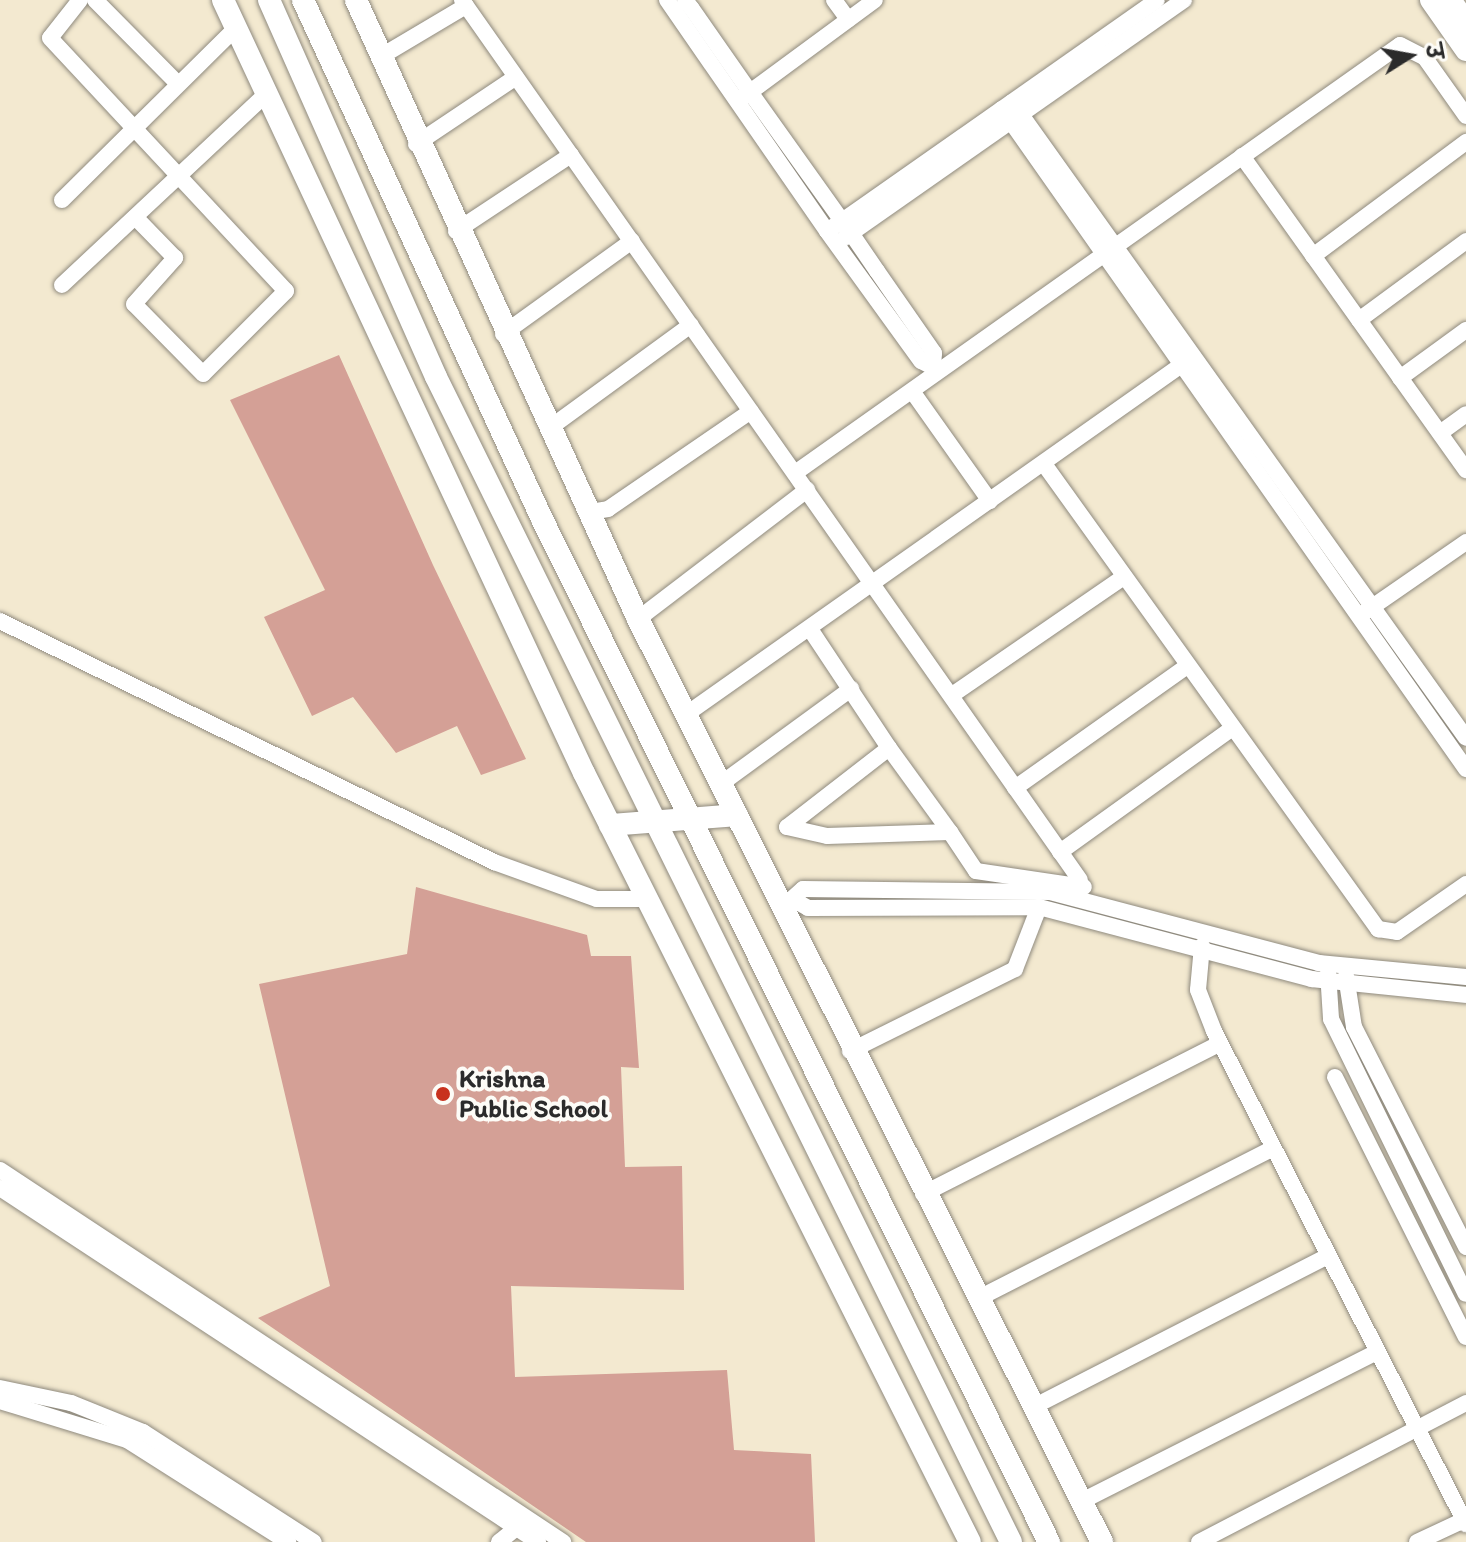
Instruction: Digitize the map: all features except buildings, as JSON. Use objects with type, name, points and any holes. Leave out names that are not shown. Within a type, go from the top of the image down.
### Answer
[{"type":"street","points":[[80,0],[50,38],[286,291],[203,374],[134,304],[175,258],[135,217]]},
{"type":"street","points":[[95,0],[177,83]]},
{"type":"street","points":[[223,0],[610,825],[970,1542]]},
{"type":"street","points":[[269,0],[436,377],[652,822],[1011,1542]]},
{"type":"street","points":[[303,0],[468,365],[688,820],[1049,1542]]},
{"type":"street","points":[[356,0],[416,144],[503,334],[551,427],[638,619],[737,815],[784,899],[850,1051],[1102,1542]]},
{"type":"street","points":[[667,0],[846,227],[934,353],[935,370]]},
{"type":"street","points":[[685,0],[831,238],[921,361],[935,370]]},
{"type":"street","points":[[834,0],[848,19]]},
{"type":"street","points":[[744,96],[875,0]]},
{"type":"street","points":[[831,238],[1011,112],[1184,0]]},
{"type":"street","points":[[1431,0],[1466,50]]},
{"type":"street","points":[[1450,0],[1466,22]]},
{"type":"street","points":[[1011,112],[1149,2]]},
{"type":"street","points":[[380,57],[464,3],[1093,899]]},
{"type":"street","points":[[62,200],[235,29]]},
{"type":"street","points":[[795,473],[912,391],[935,370],[1400,45],[1425,58],[1466,116]]},
{"type":"street","points":[[416,144],[516,77]]},
{"type":"street","points":[[62,285],[265,95]]},
{"type":"street","points":[[1011,112],[1366,612],[1466,769]]},
{"type":"street","points":[[1313,256],[1466,142]]},
{"type":"street","points":[[456,231],[571,155]]},
{"type":"street","points":[[1242,156],[1466,470]]},
{"type":"street","points":[[503,334],[632,241]]},
{"type":"street","points":[[1359,320],[1466,241]]},
{"type":"street","points":[[551,427],[691,325]]},
{"type":"street","points":[[1400,378],[1466,330]]},
{"type":"street","points":[[688,713],[1188,361]]},
{"type":"street","points":[[912,391],[990,501]]},
{"type":"street","points":[[590,512],[608,509],[751,411]]},
{"type":"street","points":[[1440,433],[1466,414]]},
{"type":"street","points":[[1044,464],[1231,729],[1378,929],[1397,932],[1466,884]]},
{"type":"street","points":[[638,619],[807,490]]},
{"type":"street","points":[[1366,612],[1466,542]]},
{"type":"street","points":[[952,695],[1124,577]]},
{"type":"street","points":[[1366,612],[1466,738]]},
{"type":"street","points":[[0,621],[494,862],[597,899],[646,899]]},
{"type":"street","points":[[810,629],[976,871],[1080,880]]},
{"type":"street","points":[[1015,788],[1187,666]]},
{"type":"street","points":[[722,783],[851,689]]},
{"type":"street","points":[[1060,852],[1231,729]]},
{"type":"street","points":[[889,748],[787,827],[827,836],[950,832]]},
{"type":"street","points":[[610,825],[737,815]]},
{"type":"street","points":[[784,899],[803,889],[951,886],[1093,899],[1338,965],[1466,977]]},
{"type":"street","points":[[784,899],[808,908],[1039,907],[1202,946],[1326,982],[1466,995]]},
{"type":"street","points":[[850,1051],[1015,969],[1039,907]]},
{"type":"street","points":[[1202,946],[1198,990],[1220,1043],[1465,1522],[1417,1542]]},
{"type":"street","points":[[1338,965],[1326,982],[1331,1019],[1466,1294]]},
{"type":"street","points":[[1338,965],[1354,1027],[1466,1247]]},
{"type":"street","points":[[923,1194],[1220,1043]]},
{"type":"street","points":[[1335,1077],[1466,1337]]},
{"type":"street","points":[[977,1299],[1273,1148]]},
{"type":"street","points":[[0,1170],[513,1533],[563,1542]]},
{"type":"street","points":[[0,1188],[513,1533],[538,1542]]},
{"type":"street","points":[[1033,1407],[1328,1256]]},
{"type":"street","points":[[1082,1501],[1377,1352]]},
{"type":"street","points":[[0,1388],[71,1403],[143,1432],[314,1542]]},
{"type":"street","points":[[0,1401],[127,1440],[288,1542]]},
{"type":"street","points":[[1199,1542],[1466,1403]]},
{"type":"place","name":"Krishna Public School","points":[[443,1094]]}]
